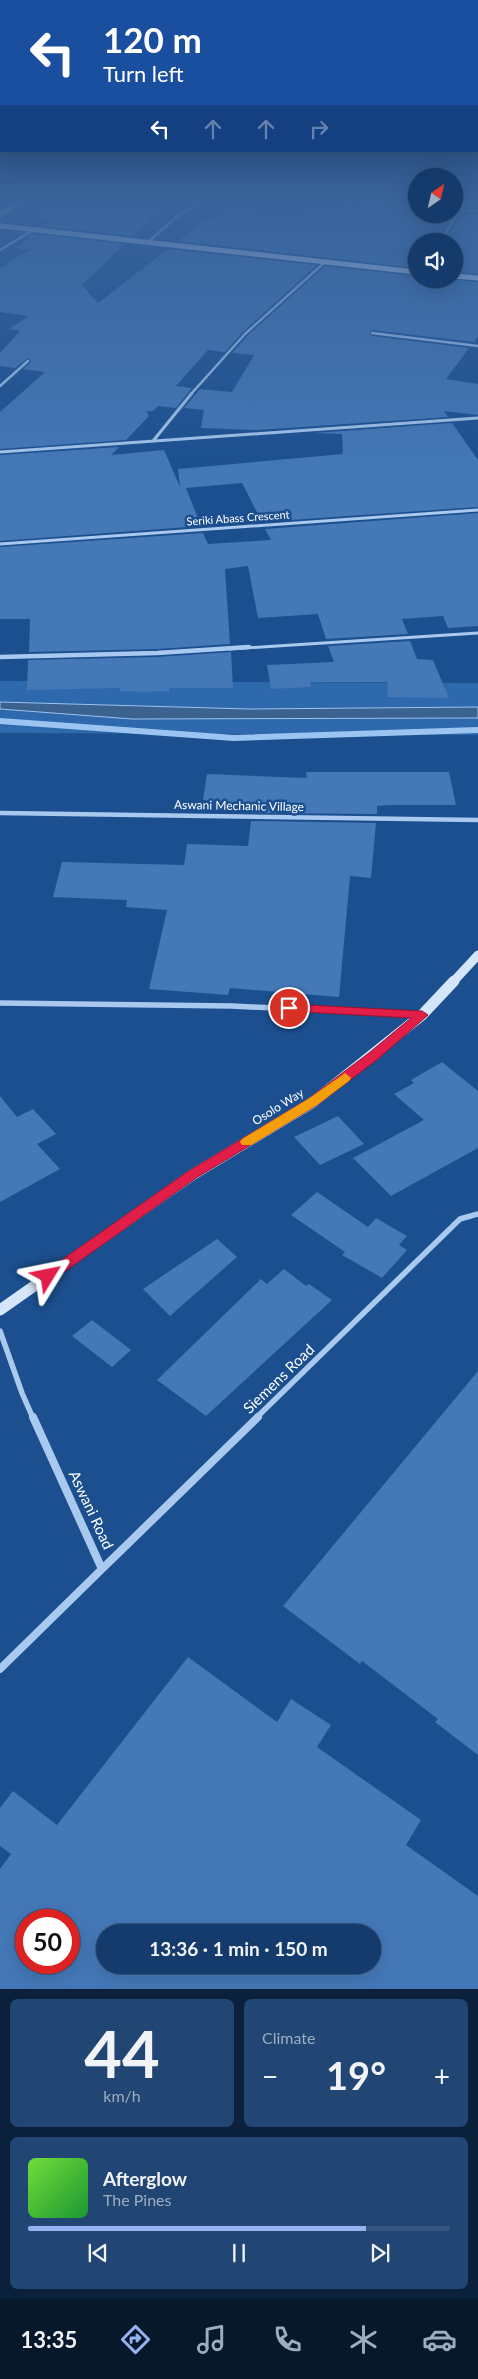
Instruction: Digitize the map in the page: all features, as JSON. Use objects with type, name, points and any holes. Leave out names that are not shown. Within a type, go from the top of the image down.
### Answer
[{"type":"street","points":[[153,441],[200,383],[245,334],[292,292]]},
{"type":"street","points":[[372,333],[478,346]]},
{"type":"street","points":[[0,386],[28,361]]},
{"type":"street","points":[[0,452],[478,418]]},
{"type":"street","name":"Seriki Abass Crescent","points":[[0,544],[478,510]]},
{"type":"street","points":[[0,657],[158,652],[478,633]]},
{"type":"street","name":"Aswani Mechanic Village","points":[[0,813],[478,820]]},
{"type":"street","name":"Osolo Way","points":[[0,1310],[192,1175],[313,1102],[422,1015],[478,955]]},
{"type":"street","points":[[0,1003],[232,1006],[422,1015]]},
{"type":"street","name":"Siemens Road","points":[[102,1569],[460,1219],[478,1214]]},
{"type":"street","name":"Aswani Road","points":[[0,1331],[22,1393],[102,1569],[0,1668]]},
{"type":"shaded area","points":[[0,681],[478,683],[478,707],[249,709],[0,702]]},
{"type":"shaded area","points":[[0,702],[249,709],[478,707],[478,718],[132,719],[0,709]]},
{"type":"shaded area","points":[[0,709],[132,719],[478,718],[478,735],[0,733]]},
{"type":"building","points":[[0,292],[88,292],[98,303],[112,292],[287,292],[243,332],[225,352],[208,350],[176,386],[192,388],[176,408],[158,406],[153,411],[146,411],[149,416],[126,440],[0,449],[0,412],[45,372],[23,369],[31,362],[28,358],[15,368],[0,366],[0,353],[20,331],[9,329],[29,316],[0,312]]},
{"type":"building","points":[[296,292],[478,292],[478,336],[474,342],[372,330],[369,333],[372,336],[469,348],[446,379],[478,384],[478,415],[444,411],[448,417],[257,430],[201,428],[204,410],[184,408],[200,389],[232,392],[254,355],[232,353],[247,336]]},
{"type":"building","points":[[452,423],[478,460],[478,507],[262,522],[242,483],[186,488],[201,526],[0,541],[0,455],[119,447],[111,455],[164,450],[180,487],[178,469],[343,454],[342,434],[314,433]]},
{"type":"building","points":[[478,513],[478,626],[448,628],[443,616],[402,619],[408,634],[326,639],[318,614],[258,618],[248,566],[225,569],[230,644],[157,649],[29,652],[30,619],[0,619],[0,547],[203,533],[208,544],[271,540],[265,529]]},
{"type":"building","points":[[410,641],[417,659],[433,660],[449,698],[388,697],[387,682],[310,682],[311,687],[271,689],[267,665],[334,662],[328,646]]},
{"type":"building","points":[[231,652],[233,688],[169,688],[169,691],[143,692],[120,691],[120,688],[27,690],[28,660],[157,657]]},
{"type":"building","points":[[306,772],[449,772],[456,805],[377,806],[377,814],[252,813],[253,805],[203,800],[207,774],[307,778]]},
{"type":"building","points":[[251,821],[376,823],[371,878],[350,876],[339,997],[230,988],[228,995],[149,989],[167,910],[126,907],[127,900],[53,897],[62,862],[184,865],[187,844],[248,846]]},
{"type":"building","points":[[442,1062],[478,1091],[478,1148],[391,1196],[353,1158],[424,1120],[394,1094],[414,1083],[411,1080]]},
{"type":"building","points":[[0,1096],[17,1117],[33,1109],[56,1134],[37,1144],[60,1169],[0,1202]]},
{"type":"building","points":[[338,1116],[364,1144],[320,1165],[294,1137]]},
{"type":"building","points":[[317,1192],[368,1227],[376,1218],[407,1236],[399,1245],[407,1250],[382,1278],[342,1255],[345,1252],[291,1215]]},
{"type":"building","points":[[217,1239],[237,1257],[170,1316],[143,1289]]},
{"type":"building","points":[[284,1269],[306,1286],[309,1284],[332,1300],[206,1416],[157,1380],[261,1279],[267,1284]]},
{"type":"building","points":[[92,1320],[131,1350],[112,1367],[72,1336]]},
{"type":"building","points":[[478,1371],[478,1755],[435,1722],[438,1719],[362,1661],[360,1664],[283,1606]]},
{"type":"building","points":[[188,1657],[277,1722],[291,1699],[331,1725],[317,1747],[421,1820],[406,1845],[478,1896],[478,1989],[0,1989],[0,1869],[11,1854],[0,1846],[0,1808],[13,1791],[57,1825]]},
{"type":"waterway","points":[[0,721],[234,738],[478,730]]},
{"type":"slow traffic","points":[[246,1142],[313,1102],[345,1078]]},
{"type":"route","points":[[48,1276],[192,1175],[313,1102],[422,1015],[289,1008]]}]
